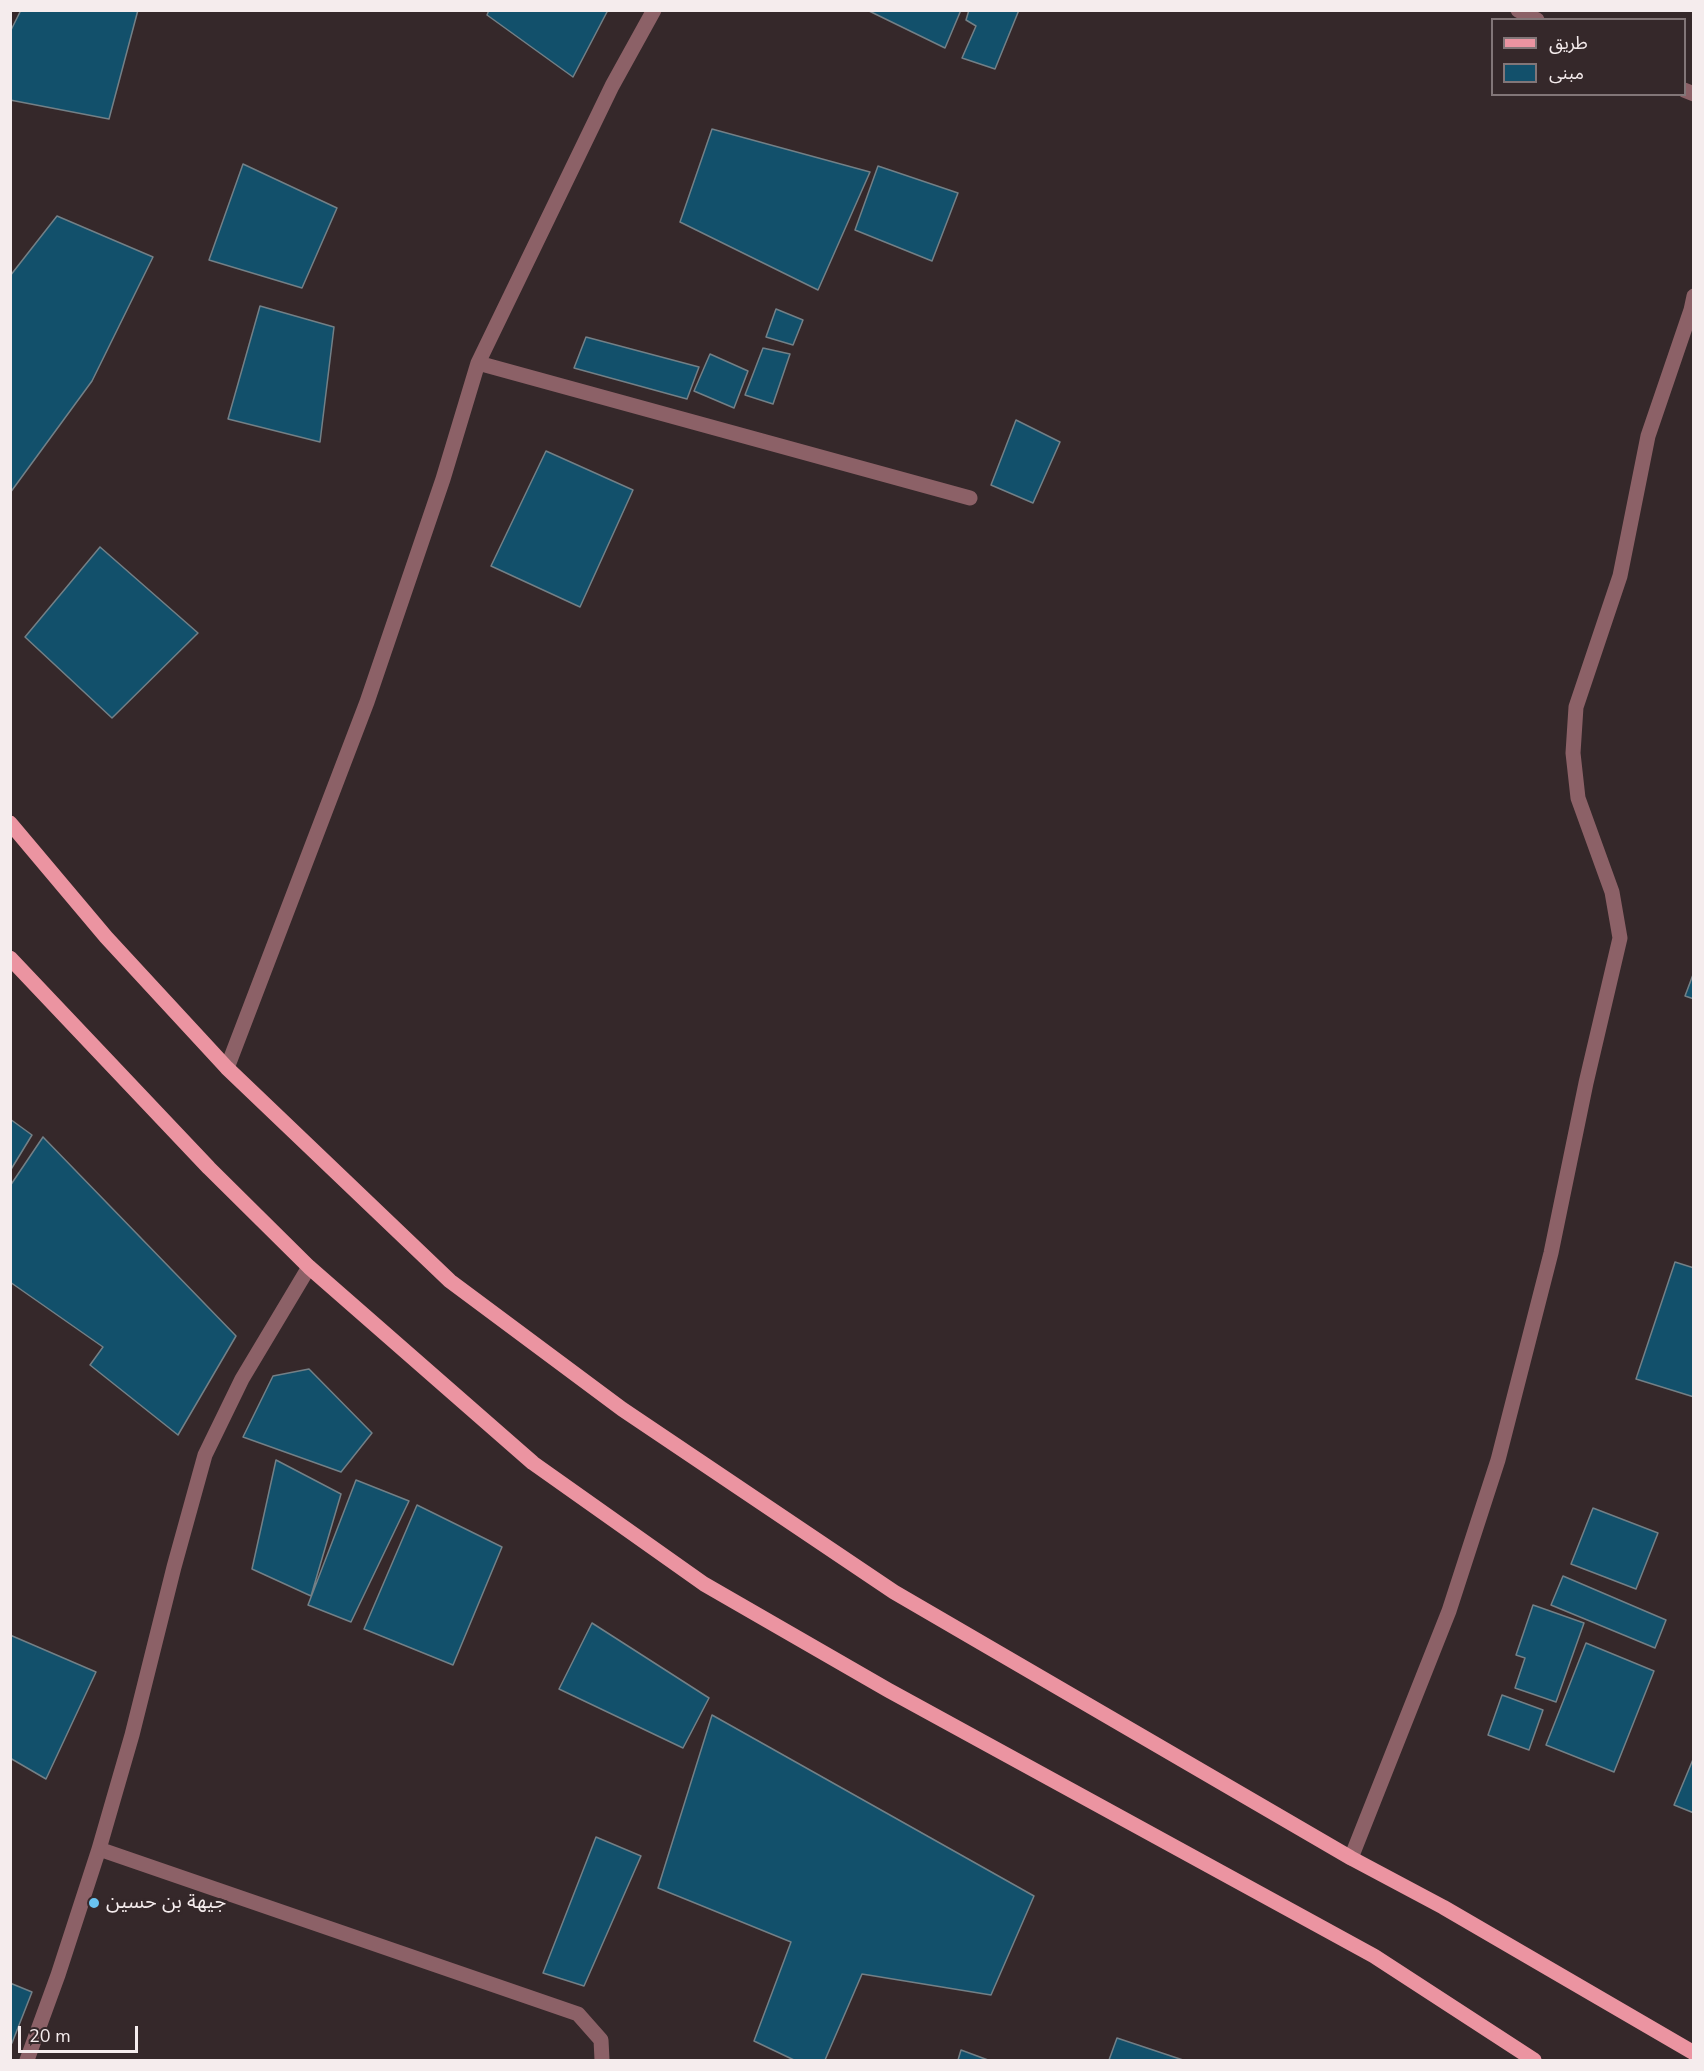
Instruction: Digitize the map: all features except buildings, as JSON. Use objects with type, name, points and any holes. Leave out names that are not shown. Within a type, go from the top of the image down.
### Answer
[{"type":"main road","points":[[10,823],[106,937],[227,1068],[450,1281],[622,1409],[894,1592],[1351,1858],[1443,1907],[1694,2053]]},
{"type":"main road","points":[[10,958],[209,1168],[309,1267],[533,1463],[704,1584],[888,1690],[1374,1956],[1534,2061]]},
{"type":"street","points":[[227,1068],[367,702],[443,479],[478,363],[612,86],[654,10]]},
{"type":"street","points":[[1518,10],[1533,18]]},
{"type":"street","points":[[1351,1858],[1449,1611],[1498,1461],[1551,1253],[1586,1083],[1620,938],[1612,892],[1578,798],[1573,753],[1576,707],[1620,576],[1648,436],[1694,296]]},
{"type":"street","points":[[478,363],[970,498]]},
{"type":"street","points":[[27,2061],[99,1849],[132,1735],[205,1455],[242,1379],[309,1267]]},
{"type":"street","points":[[99,1849],[578,2014],[601,2040],[602,2061]]},
{"type":"place","name":"جيهة بن حسين","points":[[94,1903]]}]
